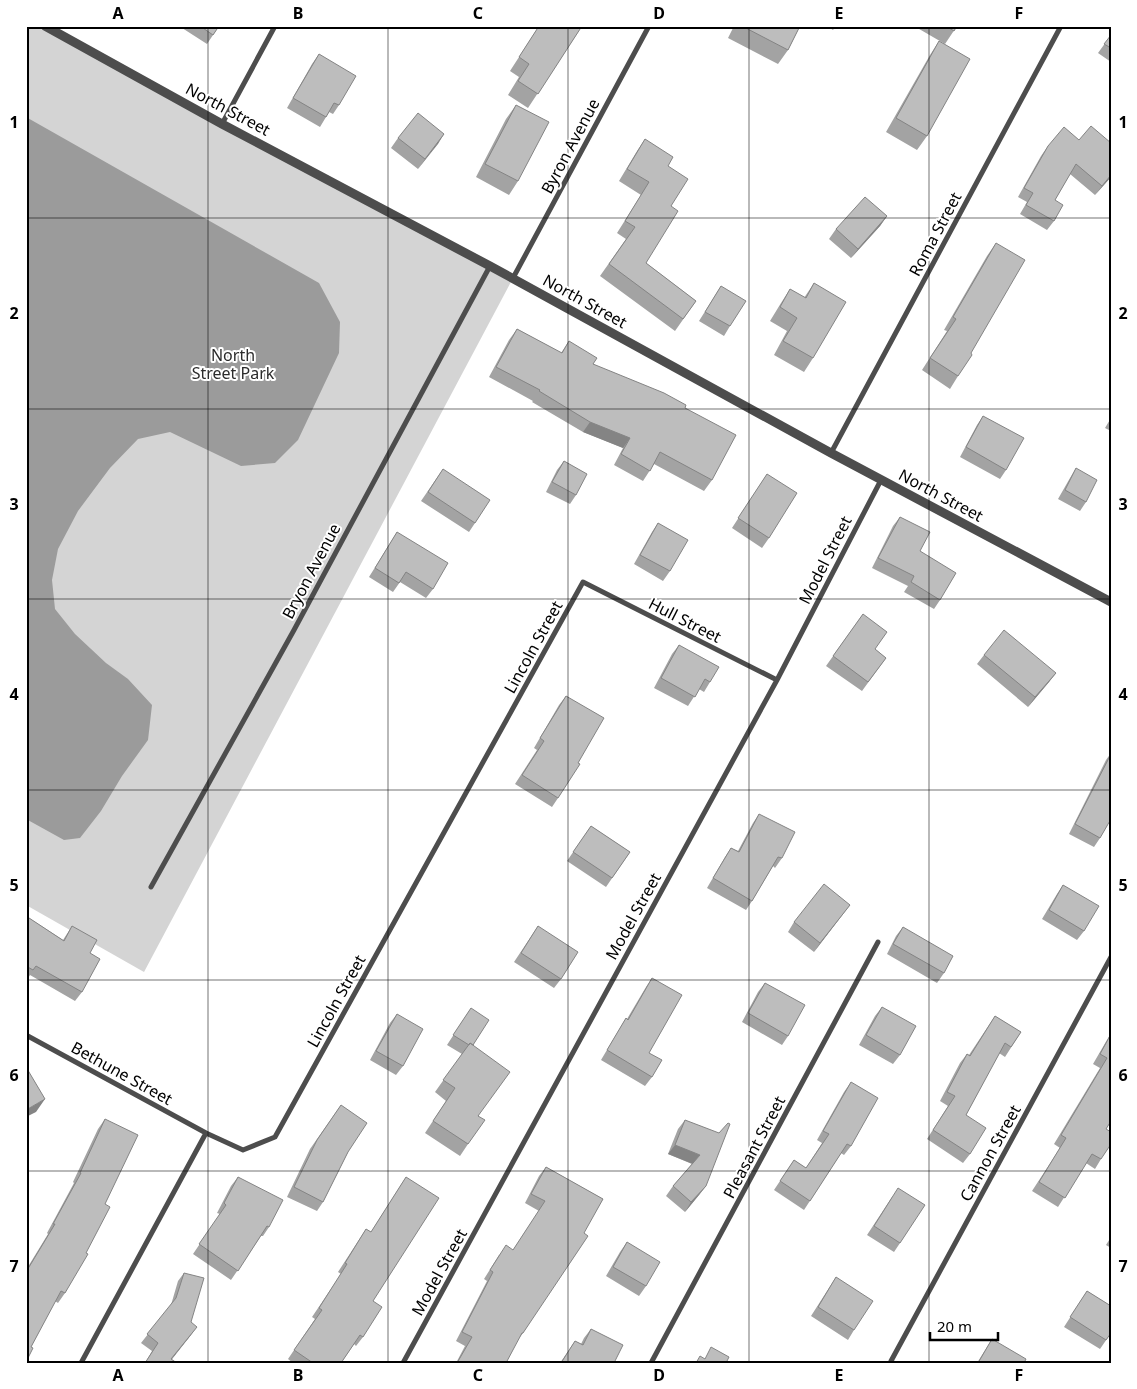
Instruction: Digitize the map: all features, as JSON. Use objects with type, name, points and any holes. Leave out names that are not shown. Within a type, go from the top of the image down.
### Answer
[{"type":"street","name":"North Street","points":[[45,26],[222,124],[513,278],[831,453],[1111,602]]},
{"type":"street","points":[[222,124],[275,26]]},
{"type":"street","name":"Byron Avenue","points":[[513,278],[650,26]]},
{"type":"street","name":"Roma Street","points":[[831,453],[1061,26]]},
{"type":"street","name":"Bryon Avenue","points":[[151,887],[294,630],[490,266]]},
{"type":"street","name":"Model Street","points":[[403,1363],[777,680],[881,480]]},
{"type":"street","name":"Hull Street","points":[[583,582],[777,680]]},
{"type":"street","name":"Lincoln Street","points":[[206,1133],[242,1150],[275,1137],[583,582]]},
{"type":"street","name":"Pleasant Street","points":[[651,1363],[878,942]]},
{"type":"street","name":"Cannon Street","points":[[892,1362],[1111,957]]},
{"type":"street","name":"Bethune Street","points":[[26,1034],[206,1133]]},
{"type":"street","points":[[81,1363],[206,1133]]},
{"type":"green space","name":"North Street Park","points":[[26,26],[45,26],[513,278],[144,972],[26,905]]},
{"type":"shaded area","points":[[26,117],[319,283],[340,322],[339,353],[298,440],[275,463],[241,466],[170,432],[138,439],[110,468],[78,511],[58,549],[52,580],[55,609],[75,634],[106,663],[128,679],[152,705],[148,740],[122,776],[101,811],[80,838],[64,840],[26,819]]},
{"type":"building","points":[[200,26],[219,26],[213,35]]},
{"type":"building","points":[[539,26],[582,26],[538,94],[518,81],[529,64],[519,57]]},
{"type":"building","points":[[742,26],[800,26],[788,50]]},
{"type":"building","points":[[946,26],[957,26],[954,31]]},
{"type":"building","points":[[1111,35],[1111,48],[1104,44]]},
{"type":"building","points":[[939,41],[970,59],[927,136],[896,118]]},
{"type":"building","points":[[319,54],[356,76],[339,105],[334,103],[326,117],[293,98]]},
{"type":"building","points":[[516,105],[549,122],[518,181],[485,164]]},
{"type":"building","points":[[418,113],[444,134],[425,159],[398,138]]},
{"type":"building","points":[[1091,126],[1111,143],[1111,175],[1102,186],[1076,164],[1055,200],[1063,205],[1054,221],[1026,205],[1033,193],[1024,188],[1048,146],[1064,127],[1079,140]]},
{"type":"building","points":[[645,139],[673,157],[668,166],[688,179],[671,206],[678,211],[646,263],[696,301],[683,319],[609,264],[635,227],[625,221],[649,182],[627,169]]},
{"type":"building","points":[[865,197],[887,216],[858,249],[836,229]]},
{"type":"building","points":[[996,243],[1025,260],[971,353],[972,355],[958,376],[930,358],[956,319],[953,317]]},
{"type":"building","points":[[814,283],[846,302],[813,358],[783,341],[797,318],[780,307],[790,289],[806,298]]},
{"type":"building","points":[[721,286],[746,301],[730,326],[705,312]]},
{"type":"building","points":[[517,329],[562,353],[569,341],[597,358],[593,364],[664,393],[686,405],[685,408],[736,435],[712,480],[660,452],[650,471],[621,454],[630,438],[590,422],[540,390],[496,367]]},
{"type":"building","points":[[983,416],[1024,438],[1006,470],[966,447]]},
{"type":"building","points":[[564,461],[587,474],[576,495],[552,482]]},
{"type":"building","points":[[1076,468],[1097,480],[1086,502],[1065,490]]},
{"type":"building","points":[[443,469],[490,500],[475,523],[428,492]]},
{"type":"building","points":[[767,474],[797,493],[769,538],[738,518]]},
{"type":"building","points":[[900,517],[930,532],[920,551],[956,573],[940,600],[911,582],[914,576],[878,558]]},
{"type":"building","points":[[658,523],[688,540],[670,571],[640,555]]},
{"type":"building","points":[[397,532],[448,563],[433,589],[406,572],[399,583],[375,568]]},
{"type":"building","points":[[863,614],[887,632],[875,649],[886,658],[868,682],[833,656]]},
{"type":"building","points":[[1004,630],[1056,673],[1035,697],[984,655]]},
{"type":"building","points":[[679,645],[719,667],[710,682],[705,679],[695,697],[661,678]]},
{"type":"building","points":[[566,696],[604,718],[578,763],[580,764],[558,798],[522,775],[544,741],[540,738]]},
{"type":"building","points":[[1111,754],[1111,819],[1100,838],[1075,824]]},
{"type":"building","points":[[759,814],[795,832],[782,858],[778,857],[752,901],[713,878],[731,848],[739,852]]},
{"type":"building","points":[[591,826],[630,852],[612,878],[573,852]]},
{"type":"building","points":[[824,884],[850,905],[820,943],[794,922]]},
{"type":"building","points":[[1063,885],[1099,906],[1084,931],[1049,910]]},
{"type":"building","points":[[26,916],[64,941],[72,926],[97,940],[90,953],[100,959],[82,992],[36,966],[33,970],[26,966]]},
{"type":"building","points":[[538,926],[578,952],[561,979],[521,953]]},
{"type":"building","points":[[903,927],[953,956],[944,973],[893,944]]},
{"type":"building","points":[[652,978],[682,995],[649,1053],[662,1060],[652,1077],[607,1050],[626,1018],[628,1020]]},
{"type":"building","points":[[765,983],[805,1005],[788,1036],[748,1013]]},
{"type":"building","points":[[882,1007],[916,1026],[900,1055],[866,1035]]},
{"type":"building","points":[[471,1008],[489,1020],[473,1045],[470,1043],[469,1045],[453,1035]]},
{"type":"building","points":[[397,1014],[423,1029],[403,1066],[376,1051]]},
{"type":"building","points":[[995,1016],[1021,1032],[1011,1047],[1005,1043],[966,1115],[986,1128],[970,1154],[933,1130],[955,1096],[947,1092],[967,1054],[970,1056]]},
{"type":"building","points":[[1111,1034],[1111,1121],[1106,1129],[1111,1132],[1111,1144],[1101,1159],[1092,1154],[1065,1198],[1039,1182],[1066,1138],[1061,1135],[1107,1058],[1100,1054]]},
{"type":"building","points":[[470,1043],[510,1072],[478,1116],[485,1120],[468,1144],[433,1121],[455,1088],[443,1080]]},
{"type":"building","points":[[26,1067],[45,1099],[26,1110]]},
{"type":"building","points":[[851,1082],[878,1098],[851,1146],[847,1144],[810,1201],[780,1181],[794,1160],[806,1168],[829,1134],[823,1131]]},
{"type":"building","points":[[341,1105],[367,1123],[348,1152],[323,1202],[294,1187],[317,1140]]},
{"type":"building","points":[[105,1119],[138,1135],[105,1204],[110,1207],[86,1253],[88,1254],[65,1293],[61,1291],[31,1347],[33,1348],[26,1362],[26,1272],[55,1224],[53,1224],[81,1173]]},
{"type":"building","points":[[685,1120],[719,1133],[728,1123],[730,1124],[706,1186],[691,1202],[673,1186],[700,1155],[675,1145]]},
{"type":"building","points":[[546,1167],[603,1199],[584,1233],[588,1236],[522,1333],[506,1363],[457,1363],[472,1337],[462,1332],[493,1272],[490,1270],[506,1245],[513,1250],[545,1201],[531,1194]]},
{"type":"building","points":[[238,1177],[283,1200],[269,1227],[267,1226],[238,1271],[199,1244],[226,1205],[224,1203]]},
{"type":"building","points":[[406,1177],[439,1198],[373,1301],[382,1307],[363,1337],[360,1335],[341,1363],[313,1363],[294,1350],[322,1310],[319,1308],[347,1264],[345,1263],[366,1229],[371,1232]]},
{"type":"building","points":[[898,1188],[925,1205],[900,1243],[874,1226]]},
{"type":"building","points":[[627,1242],[660,1262],[646,1286],[613,1267]]},
{"type":"building","points":[[184,1273],[204,1278],[191,1322],[197,1327],[171,1359],[177,1363],[145,1363],[158,1343],[147,1334],[176,1298]]},
{"type":"building","points":[[836,1277],[873,1301],[854,1330],[818,1307]]},
{"type":"building","points":[[1087,1291],[1111,1306],[1111,1333],[1106,1340],[1070,1317]]},
{"type":"building","points":[[591,1329],[623,1345],[614,1363],[561,1363],[575,1341],[583,1345]]},
{"type":"building","points":[[992,1339],[1026,1359],[1024,1363],[978,1363]]},
{"type":"building","points":[[711,1347],[729,1357],[726,1363],[696,1363],[700,1356],[705,1359]]}]
